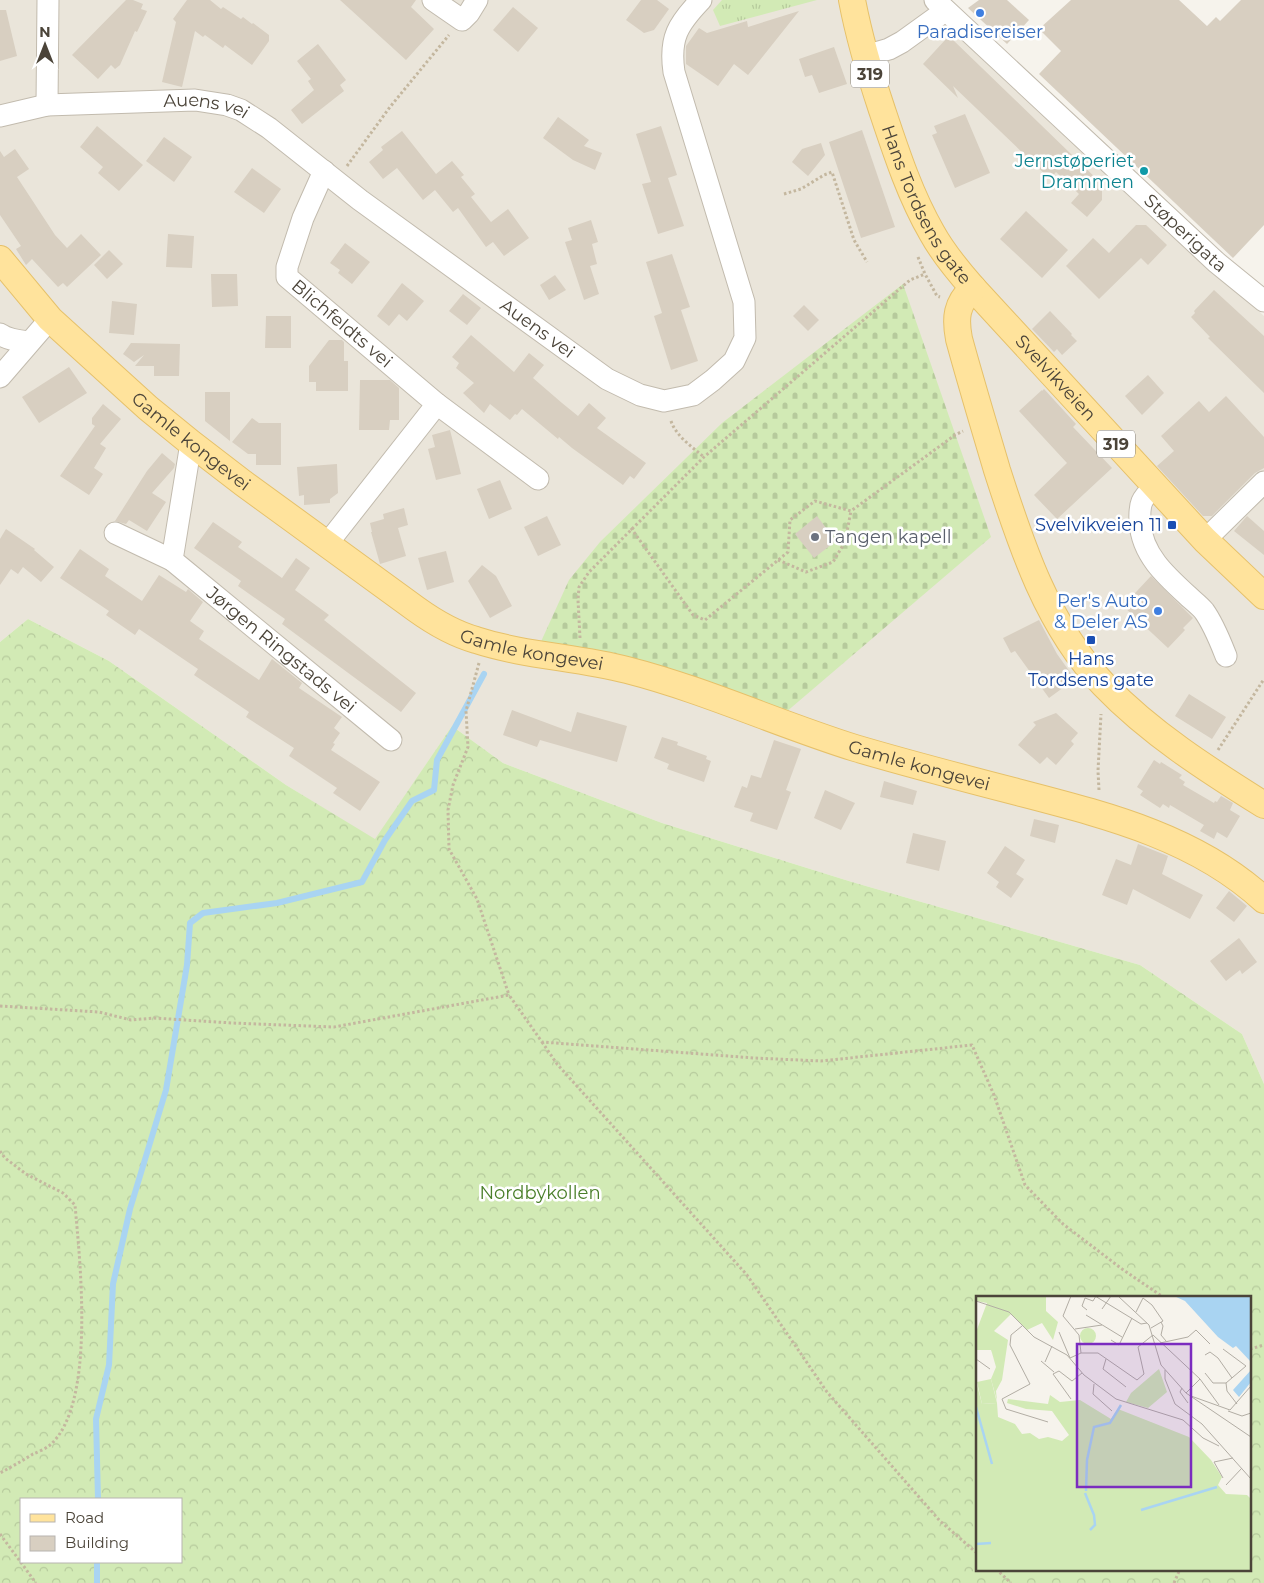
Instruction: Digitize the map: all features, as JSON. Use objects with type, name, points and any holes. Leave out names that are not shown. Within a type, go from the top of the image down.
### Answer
[{"type":"main road","name":"Hans Tordsens gate","points":[[852,0],[865,56],[894,147],[921,212],[932,234],[972,288],[961,302],[957,317],[958,339],[982,422],[1020,538],[1037,580],[1063,630],[1078,653],[1103,684],[1126,706],[1176,746],[1208,770],[1264,805]]},
{"type":"main road","name":"Gamle kongevei","points":[[0,259],[50,319],[191,443],[426,616],[461,635],[518,651],[577,659],[656,678],[829,740],[912,765],[1079,808],[1124,822],[1174,841],[1214,863],[1235,876],[1264,900]]},
{"type":"main road","name":"Svelvikveien","points":[[972,288],[1205,540],[1260,586]]},
{"type":"street","points":[[47,105],[48,0]]},
{"type":"street","points":[[433,0],[462,20],[478,0]]},
{"type":"street","name":"Auens vei","points":[[0,116],[47,105],[195,100],[227,105],[241,110],[253,117],[360,200],[607,379],[640,395],[664,401],[693,395],[713,380],[734,361],[746,338],[744,302],[674,72],[673,41],[678,28],[686,16],[701,0]]},
{"type":"street","points":[[865,56],[889,49],[902,42],[940,5]]},
{"type":"street","name":"Støperigata","points":[[940,5],[1216,262],[1264,301]]},
{"type":"street","name":"Blichfeldts vei","points":[[331,176],[303,218],[287,267],[287,277],[437,404],[538,479]]},
{"type":"street","points":[[0,377],[50,319]]},
{"type":"street","points":[[0,334],[14,341],[29,342]]},
{"type":"street","points":[[327,544],[437,404]]},
{"type":"street","points":[[172,560],[191,443]]},
{"type":"street","points":[[1205,540],[1264,482]]},
{"type":"street","points":[[1155,486],[1143,496],[1139,511],[1140,536],[1151,558],[1167,577],[1203,610],[1215,629],[1226,656]]},
{"type":"street","name":"Jørgen Ringstads vei","points":[[115,533],[172,560],[391,740]]},
{"type":"path","points":[[331,176],[446,39]]},
{"type":"path","points":[[784,194],[801,189],[832,172],[854,240],[867,262]]},
{"type":"path","points":[[577,659],[581,645],[579,587],[589,572],[704,457],[910,280],[925,274]]},
{"type":"path","points":[[664,401],[672,426],[683,439],[704,457]]},
{"type":"path","points":[[778,560],[806,572],[833,562],[846,542],[851,511],[955,434],[982,422]]},
{"type":"path","points":[[631,528],[693,615],[705,620],[788,552],[790,520],[815,501],[851,511]]},
{"type":"path","points":[[485,643],[466,711],[468,747],[453,785],[448,810],[449,849],[477,899],[509,995],[564,1071],[747,1275],[827,1392],[940,1520],[976,1552]]},
{"type":"path","points":[[1217,752],[1264,679]]},
{"type":"path","points":[[1103,684],[1098,781],[1099,792],[1103,796]]},
{"type":"path","points":[[0,1006],[99,1012],[131,1020],[154,1018],[334,1027],[509,995]]},
{"type":"path","points":[[542,1042],[754,1058],[821,1061],[972,1045],[994,1095],[1025,1185],[1063,1224],[1122,1269],[1162,1296]]},
{"type":"path","points":[[0,1151],[5,1158],[26,1174],[63,1193],[75,1205],[81,1276],[80,1364],[74,1399],[65,1426],[49,1445],[0,1473]]},
{"type":"path","points":[[0,1534],[20,1561]]},
{"type":"path","points":[[21,1563],[36,1583]]},
{"type":"path","points":[[997,1570],[1011,1583]]},
{"type":"path","points":[[1174,1583],[1180,1570]]},
{"type":"shaded area","points":[[0,0],[932,0],[1264,316],[1264,1084],[1242,1034],[1140,965],[852,882],[662,823],[503,763],[452,726],[375,840],[286,785],[109,661],[28,619],[0,642]]},
{"type":"green space","points":[[722,0],[817,0],[720,26],[713,10]]},
{"type":"green space","points":[[903,284],[991,537],[785,713],[539,646],[569,580],[600,542],[722,423]]},
{"type":"green space","name":"Nordbykollen","points":[[28,619],[109,661],[286,785],[375,839],[452,726],[503,763],[662,823],[852,882],[1140,965],[1242,1034],[1264,1084],[1264,1583],[0,1583],[0,642]]},
{"type":"building","points":[[126,0],[133,0],[143,4],[141,9],[147,11],[137,32],[135,31],[120,65],[115,69],[111,65],[98,79],[72,55]]},
{"type":"building","points":[[187,0],[210,0],[221,9],[223,7],[241,19],[243,17],[269,35],[269,41],[252,65],[225,45],[223,48],[205,35],[203,37],[195,31],[182,87],[162,82],[176,22],[173,19]]},
{"type":"building","points":[[340,0],[416,0],[411,7],[434,29],[406,60]]},
{"type":"building","points":[[641,0],[657,0],[669,9],[654,30],[644,33],[626,20]]},
{"type":"building","points":[[979,0],[1007,0],[1029,20],[1007,44],[968,8]]},
{"type":"building","points":[[1071,0],[1179,0],[1207,26],[1216,17],[1220,21],[1241,0],[1264,0],[1264,225],[1233,258],[1039,74],[1061,51],[1039,29]]},
{"type":"building","points":[[513,7],[538,28],[518,52],[493,30]]},
{"type":"building","points":[[0,10],[6,10],[17,56],[0,61]]},
{"type":"building","points":[[799,11],[748,75],[734,64],[718,86],[686,64],[686,46],[699,28],[707,33],[747,21],[748,27]]},
{"type":"building","points":[[946,39],[952,39],[1102,184],[1102,200],[1087,217],[1071,203],[1079,194],[1056,172],[1050,179],[953,86],[958,98],[923,64]]},
{"type":"building","points":[[318,44],[346,80],[340,85],[344,91],[302,124],[291,110],[314,90],[308,81],[311,79],[297,61]]},
{"type":"building","points":[[834,47],[847,84],[819,93],[812,75],[805,77],[799,59]]},
{"type":"building","points":[[965,114],[990,173],[955,188],[932,135],[937,133],[934,126]]},
{"type":"building","points":[[558,117],[589,140],[584,146],[602,153],[595,170],[573,160],[543,138]]},
{"type":"building","points":[[97,126],[143,165],[119,191],[98,173],[103,167],[80,147]]},
{"type":"building","points":[[661,126],[677,175],[668,178],[684,226],[658,234],[642,184],[651,182],[636,134]]},
{"type":"building","points":[[862,130],[895,227],[861,238],[829,142]]},
{"type":"building","points":[[402,131],[436,174],[452,161],[464,175],[461,177],[475,194],[471,197],[491,222],[508,209],[529,238],[504,256],[493,242],[486,247],[458,208],[453,212],[435,190],[423,200],[397,168],[383,179],[369,162],[383,150],[381,147]]},
{"type":"building","points":[[164,137],[192,157],[174,182],[146,161]]},
{"type":"building","points":[[821,143],[825,155],[808,176],[792,162],[802,149]]},
{"type":"building","points":[[15,149],[29,169],[17,177],[55,235],[67,248],[81,234],[101,255],[67,287],[63,283],[58,287],[32,259],[26,265],[16,249],[21,246],[0,215],[0,151],[4,157]]},
{"type":"building","points":[[252,168],[281,189],[264,213],[234,192]]},
{"type":"building","points":[[1026,211],[1068,250],[1042,278],[1000,239]]},
{"type":"building","points":[[591,220],[598,242],[592,244],[597,264],[590,266],[599,294],[584,300],[565,242],[572,240],[568,228]]},
{"type":"building","points":[[1136,225],[1146,225],[1167,245],[1148,265],[1141,258],[1099,299],[1066,266],[1093,238],[1109,253]]},
{"type":"building","points":[[168,234],[194,236],[192,268],[166,267]]},
{"type":"building","points":[[345,243],[370,262],[352,284],[338,273],[340,270],[330,263]]},
{"type":"building","points":[[109,250],[123,264],[107,279],[94,265]]},
{"type":"building","points":[[672,254],[690,307],[681,310],[698,361],[671,370],[654,316],[662,313],[646,262]]},
{"type":"building","points":[[211,274],[237,274],[238,306],[212,307]]},
{"type":"building","points":[[555,275],[566,290],[549,300],[540,285]]},
{"type":"building","points":[[402,283],[424,301],[407,321],[399,314],[389,326],[377,316]]},
{"type":"building","points":[[1214,290],[1264,336],[1264,393],[1208,338],[1210,337],[1191,317],[1195,313],[1194,311]]},
{"type":"building","points":[[463,294],[481,308],[467,325],[449,311]]},
{"type":"building","points":[[112,301],[137,304],[134,335],[109,333]]},
{"type":"building","points":[[804,305],[819,320],[808,331],[793,316]]},
{"type":"building","points":[[1050,311],[1077,341],[1062,355],[1057,349],[1054,352],[1032,329]]},
{"type":"building","points":[[266,316],[291,316],[291,348],[265,348]]},
{"type":"building","points":[[471,335],[514,372],[529,353],[544,365],[533,378],[562,403],[578,416],[589,403],[606,418],[597,428],[646,463],[634,479],[630,476],[623,485],[559,437],[558,439],[522,409],[510,420],[490,404],[484,413],[463,393],[474,383],[456,368],[459,363],[452,357]]},
{"type":"building","points":[[329,340],[342,340],[344,342],[344,361],[348,361],[348,391],[316,391],[316,382],[309,382],[309,366]]},
{"type":"building","points":[[131,343],[180,344],[179,376],[154,376],[154,366],[135,366],[144,355],[134,362],[123,354]]},
{"type":"building","points":[[69,367],[87,393],[39,423],[22,397]]},
{"type":"building","points":[[1148,375],[1164,393],[1142,415],[1125,396]]},
{"type":"building","points":[[360,380],[390,380],[399,388],[399,420],[390,420],[389,430],[359,430]]},
{"type":"building","points":[[1044,389],[1076,424],[1073,427],[1112,468],[1057,519],[1034,495],[1067,463],[1019,411]]},
{"type":"building","points":[[205,392],[230,392],[230,441],[205,421]]},
{"type":"building","points":[[1226,396],[1264,437],[1264,468],[1255,473],[1212,516],[1203,516],[1157,466],[1174,451],[1161,436],[1199,401],[1209,412]]},
{"type":"building","points":[[103,404],[121,419],[100,444],[106,448],[94,468],[103,474],[89,495],[60,476],[95,426],[92,424],[92,418]]},
{"type":"building","points":[[252,418],[259,423],[281,423],[281,465],[256,465],[256,454],[248,454],[232,442]]},
{"type":"building","points":[[450,430],[461,474],[436,480],[428,449],[435,447],[432,435]]},
{"type":"building","points":[[162,453],[175,464],[174,468],[152,493],[166,502],[147,531],[129,520],[126,524],[115,521],[147,471]]},
{"type":"building","points":[[337,464],[338,493],[330,499],[330,503],[304,505],[304,495],[299,496],[297,467]]},
{"type":"building","points":[[500,480],[512,509],[489,519],[477,489]]},
{"type":"building","points":[[404,508],[408,525],[398,528],[406,556],[380,564],[370,523],[384,519],[383,514]]},
{"type":"building","points":[[547,516],[561,545],[538,556],[524,527]]},
{"type":"building","name":"Tangen kapell","points":[[817,516],[836,541],[814,558],[795,534]]},
{"type":"building","points":[[1247,516],[1264,531],[1264,555],[1234,531]]},
{"type":"building","points":[[213,522],[242,542],[238,547],[282,578],[296,558],[310,568],[295,590],[329,615],[324,620],[416,693],[401,712],[282,624],[285,619],[238,586],[241,581],[194,548]]},
{"type":"building","points":[[6,529],[35,549],[54,567],[41,582],[23,567],[18,574],[11,569],[0,585],[0,539]]},
{"type":"building","points":[[80,549],[109,569],[105,576],[142,601],[159,575],[186,592],[188,589],[203,602],[190,621],[204,631],[199,639],[259,680],[272,659],[302,683],[299,688],[342,717],[334,728],[340,733],[333,743],[335,744],[331,750],[380,782],[360,811],[333,793],[337,788],[289,756],[294,748],[246,717],[249,712],[194,675],[198,669],[139,629],[135,635],[106,615],[109,611],[60,578]]},
{"type":"building","points":[[446,551],[454,582],[427,590],[418,558]]},
{"type":"building","points":[[482,565],[496,576],[512,606],[490,618],[468,581]]},
{"type":"building","name":"Per's Auto & Deler AS","points":[[1151,576],[1193,618],[1183,628],[1185,630],[1168,648],[1123,606]]},
{"type":"building","points":[[1039,620],[1057,654],[1075,679],[1049,698],[1015,651],[1011,653],[1003,638]]},
{"type":"building","points":[[1189,694],[1226,717],[1212,739],[1175,716]]},
{"type":"building","points":[[512,710],[571,732],[577,712],[627,726],[617,762],[540,740],[537,747],[503,735]]},
{"type":"building","points":[[1056,713],[1078,733],[1071,741],[1074,744],[1056,765],[1047,757],[1040,764],[1018,745],[1036,725],[1033,722]]},
{"type":"building","points":[[662,737],[678,742],[677,745],[707,756],[706,759],[711,761],[704,782],[667,769],[669,764],[654,758]]},
{"type":"building","points":[[774,740],[801,749],[786,790],[791,792],[777,830],[750,821],[753,813],[734,807],[742,786],[747,788],[751,775],[761,778]]},
{"type":"building","points":[[1154,760],[1160,764],[1161,762],[1182,775],[1179,778],[1185,782],[1183,785],[1214,803],[1221,796],[1233,803],[1230,810],[1240,816],[1227,838],[1217,832],[1214,839],[1200,831],[1204,825],[1170,805],[1169,808],[1163,804],[1160,808],[1140,795],[1143,791],[1137,787]]},
{"type":"building","points":[[884,781],[917,791],[913,805],[880,797]]},
{"type":"building","points":[[825,790],[855,803],[841,830],[814,818]]},
{"type":"building","points":[[1034,819],[1059,825],[1055,843],[1030,836]]},
{"type":"building","points":[[913,833],[946,841],[939,871],[906,863]]},
{"type":"building","points":[[1138,844],[1168,856],[1162,874],[1203,895],[1190,919],[1133,889],[1127,905],[1102,895],[1116,859],[1131,865]]},
{"type":"building","points":[[1005,846],[1025,860],[1016,874],[1024,879],[1011,898],[996,887],[999,882],[987,873]]},
{"type":"building","points":[[1229,891],[1247,906],[1234,922],[1216,908]]},
{"type":"building","points":[[1239,938],[1257,962],[1242,974],[1240,970],[1226,981],[1210,961]]},
{"type":"waterway","points":[[98,1498],[96,1419],[109,1365],[113,1284],[130,1209],[166,1090],[187,965],[190,923],[203,913],[277,903],[362,882],[385,840],[412,801],[434,790],[437,760],[484,674]]},
{"type":"waterway","points":[[97,1563],[97,1583]]},
{"type":"place","name":"Paradisereiser","points":[[980,13]]},
{"type":"place","name":"Jernstøperiet Drammen","points":[[1144,171]]},
{"type":"place","name":"Svelvikveien 11","points":[[1172,525]]},
{"type":"place","name":"Tangen kapell","points":[[815,537]]},
{"type":"place","name":"Per's Auto & Deler AS","points":[[1158,611]]},
{"type":"place","name":"Hans Tordsens gate","points":[[1091,640]]}]
